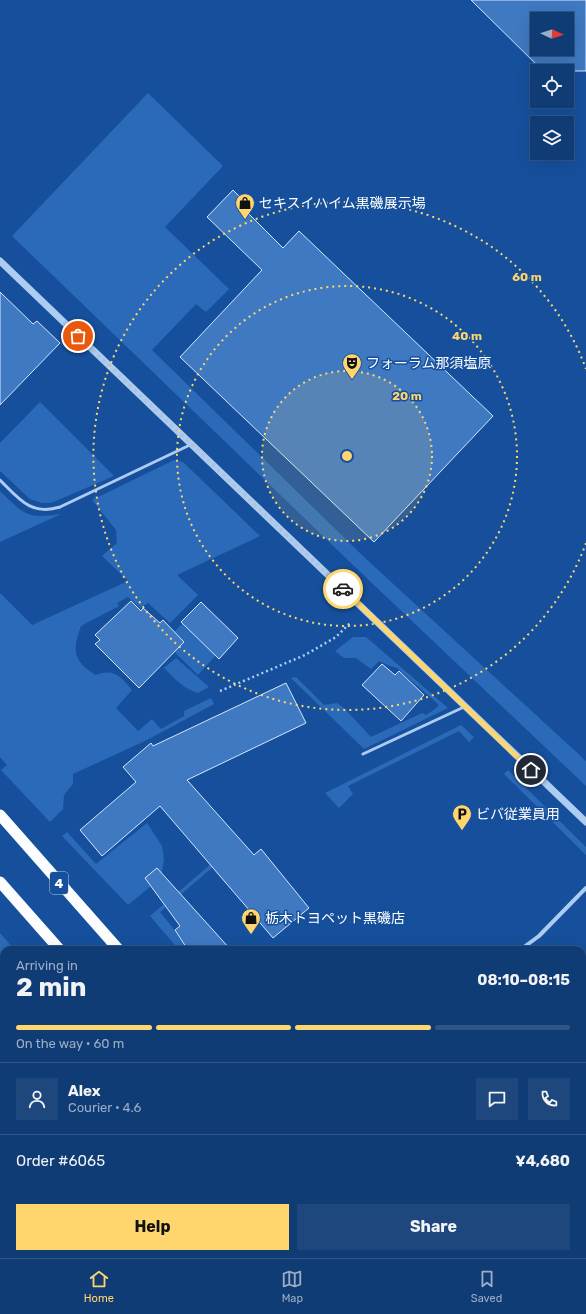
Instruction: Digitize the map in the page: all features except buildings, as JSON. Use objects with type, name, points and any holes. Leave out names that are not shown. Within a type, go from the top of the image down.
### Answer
[{"type":"highway","name":"4","points":[[0,816],[115,946]]},
{"type":"highway","points":[[0,882],[53,946]]},
{"type":"street","points":[[0,261],[586,822]]},
{"type":"street","points":[[525,946],[538,936],[586,888]]},
{"type":"lane","points":[[0,480],[24,503],[37,509],[49,510],[60,508],[192,444]]},
{"type":"lane","points":[[362,754],[466,707]]},
{"type":"path","points":[[220,691],[305,655],[336,636],[364,610]]},
{"type":"shaded area","points":[[148,93],[223,166],[165,227],[229,289],[206,312],[196,304],[152,350],[364,557],[586,761],[586,786],[354,566],[12,236]]},
{"type":"shaded area","points":[[40,402],[114,476],[51,503],[42,503],[30,499],[0,471],[0,443]]},
{"type":"shaded area","points":[[174,460],[183,462],[260,536],[177,575],[198,595],[170,623],[148,603],[140,608],[128,597],[117,603],[119,606],[81,626],[76,642],[76,654],[82,665],[95,675],[107,672],[112,673],[120,677],[132,690],[116,708],[138,731],[152,719],[161,729],[184,716],[184,711],[211,698],[214,704],[147,740],[73,774],[73,784],[64,795],[63,809],[50,822],[1,770],[7,765],[0,757],[0,593],[32,625],[128,581],[102,556],[117,543],[116,530],[92,500]]},
{"type":"shaded area","points":[[0,491],[21,510],[27,513],[40,516],[61,514],[0,542]]},
{"type":"shaded area","points":[[183,623],[216,655],[198,675],[164,642]]},
{"type":"shaded area","points":[[353,637],[366,637],[448,708],[364,749],[291,678],[296,677],[324,705],[337,703],[344,708],[371,737],[422,713],[426,715],[439,705],[397,668],[379,661],[371,669],[356,658],[344,658],[335,651]]},
{"type":"shaded area","points":[[176,658],[209,687],[198,693],[188,689],[176,680],[164,668]]},
{"type":"shaded area","points":[[461,725],[474,737],[469,742],[459,731],[348,786],[353,794],[339,808],[325,793]]},
{"type":"shaded area","points":[[508,770],[586,847],[586,855],[504,774]]},
{"type":"shaded area","points":[[147,823],[162,846],[164,859],[161,878],[128,905],[62,836],[67,832],[96,864]]},
{"type":"shaded area","points":[[211,864],[213,867],[160,912],[185,946],[176,946],[150,916]]},
{"type":"shaded area","points":[[0,933],[11,946],[0,946]]},
{"type":"way so far","points":[[78,336],[343,589]]},
{"type":"place","name":"セキスイハイム黒磯展示場","points":[[245,220]]},
{"type":"place","name":"フォーラム那須塩原","points":[[352,380]]},
{"type":"place","name":"ビバ従業員用","points":[[462,831]]},
{"type":"place","name":"栃木トヨペット黒磯店","points":[[251,935]]},
{"type":"route","points":[[343,589],[531,770]]}]
